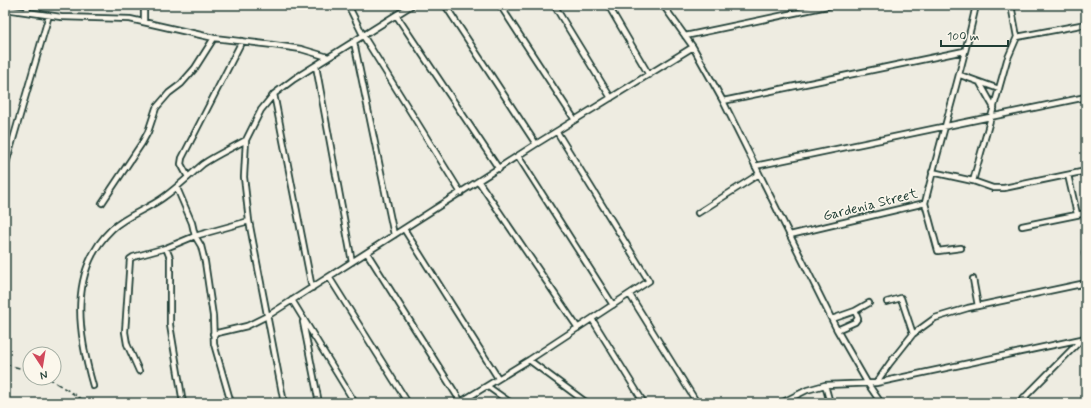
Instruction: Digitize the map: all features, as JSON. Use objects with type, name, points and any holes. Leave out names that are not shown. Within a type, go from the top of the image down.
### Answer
[{"type":"street","points":[[27,5],[28,12]]},
{"type":"street","points":[[144,5],[144,22]]},
{"type":"street","points":[[348,5],[364,36],[461,193]]},
{"type":"street","points":[[284,403],[269,315],[249,221],[244,177],[246,140],[261,110],[274,94],[328,57],[412,5]]},
{"type":"street","points":[[446,5],[536,144]]},
{"type":"street","points":[[500,5],[575,120]]},
{"type":"street","points":[[554,5],[612,98]]},
{"type":"street","points":[[608,5],[649,74]]},
{"type":"street","points":[[663,5],[693,47],[723,101],[837,330],[868,384],[881,403]]},
{"type":"street","points":[[685,36],[832,5]]},
{"type":"street","name":"Gardenia Street","points":[[790,235],[925,203],[944,128],[960,75],[964,51],[976,5]]},
{"type":"street","points":[[973,181],[1007,60],[1017,37],[1012,5]]},
{"type":"street","points":[[5,9],[79,18],[124,19],[214,38],[301,49],[328,57]]},
{"type":"street","points":[[5,167],[7,153],[49,15]]},
{"type":"street","points":[[396,15],[499,168]]},
{"type":"street","points":[[1017,37],[1086,24]]},
{"type":"street","points":[[102,203],[142,143],[148,132],[156,108],[195,68],[214,38]]},
{"type":"street","points":[[188,178],[180,164],[182,158],[242,41]]},
{"type":"street","points":[[354,42],[394,235]]},
{"type":"street","points":[[213,334],[247,326],[269,315],[479,182],[536,144],[693,47]]},
{"type":"street","points":[[723,101],[964,51]]},
{"type":"street","points":[[316,66],[352,262]]},
{"type":"street","points":[[960,75],[1000,89]]},
{"type":"street","points":[[980,83],[994,108]]},
{"type":"street","points":[[274,94],[312,288]]},
{"type":"street","points":[[755,166],[944,128],[1086,97]]},
{"type":"street","points":[[367,253],[460,402],[529,360],[648,283],[649,278],[557,132]]},
{"type":"street","points":[[93,386],[80,322],[81,292],[90,260],[112,229],[121,221],[163,198],[177,188],[204,163],[246,140]]},
{"type":"street","points":[[518,156],[613,305]]},
{"type":"street","points":[[932,172],[973,181],[993,188],[1004,188],[1086,171]]},
{"type":"street","points":[[698,213],[759,174]]},
{"type":"street","points":[[1068,175],[1077,214]]},
{"type":"street","points":[[479,182],[578,328]]},
{"type":"street","points":[[177,188],[192,223],[195,236],[201,246],[205,262],[213,316],[213,334],[231,403]]},
{"type":"street","points":[[925,203],[938,251],[960,248]]},
{"type":"street","points":[[1022,226],[1086,213]]},
{"type":"street","points":[[139,371],[127,344],[125,332],[128,263],[133,257],[166,248],[195,236],[249,221]]},
{"type":"street","points":[[404,229],[498,378]]},
{"type":"street","points":[[166,248],[170,258],[170,325],[183,403]]},
{"type":"street","points":[[329,277],[408,403]]},
{"type":"street","points":[[973,278],[978,306]]},
{"type":"street","points":[[876,383],[890,362],[913,334],[935,318],[978,306],[1086,283]]},
{"type":"street","points":[[630,295],[697,403]]},
{"type":"street","points":[[887,302],[901,298],[913,334]]},
{"type":"street","points":[[292,300],[302,320],[355,403]]},
{"type":"street","points":[[832,318],[855,311],[869,303]]},
{"type":"street","points":[[837,330],[855,322],[858,318],[855,311]]},
{"type":"street","points":[[592,319],[644,403]]},
{"type":"street","points":[[302,320],[319,403]]},
{"type":"street","points":[[781,403],[808,390],[825,385],[876,383],[1084,338]]},
{"type":"street","points":[[1019,403],[1084,338]]},
{"type":"street","points":[[529,360],[586,403]]},
{"type":"street","points":[[825,385],[830,403]]},
{"type":"street","points":[[487,386],[511,403]]},
{"type":"street","points":[[1024,397],[1029,403]]},
{"type":"railway","points":[[5,364],[22,369]]},
{"type":"railway","points":[[61,386],[88,403]]}]
